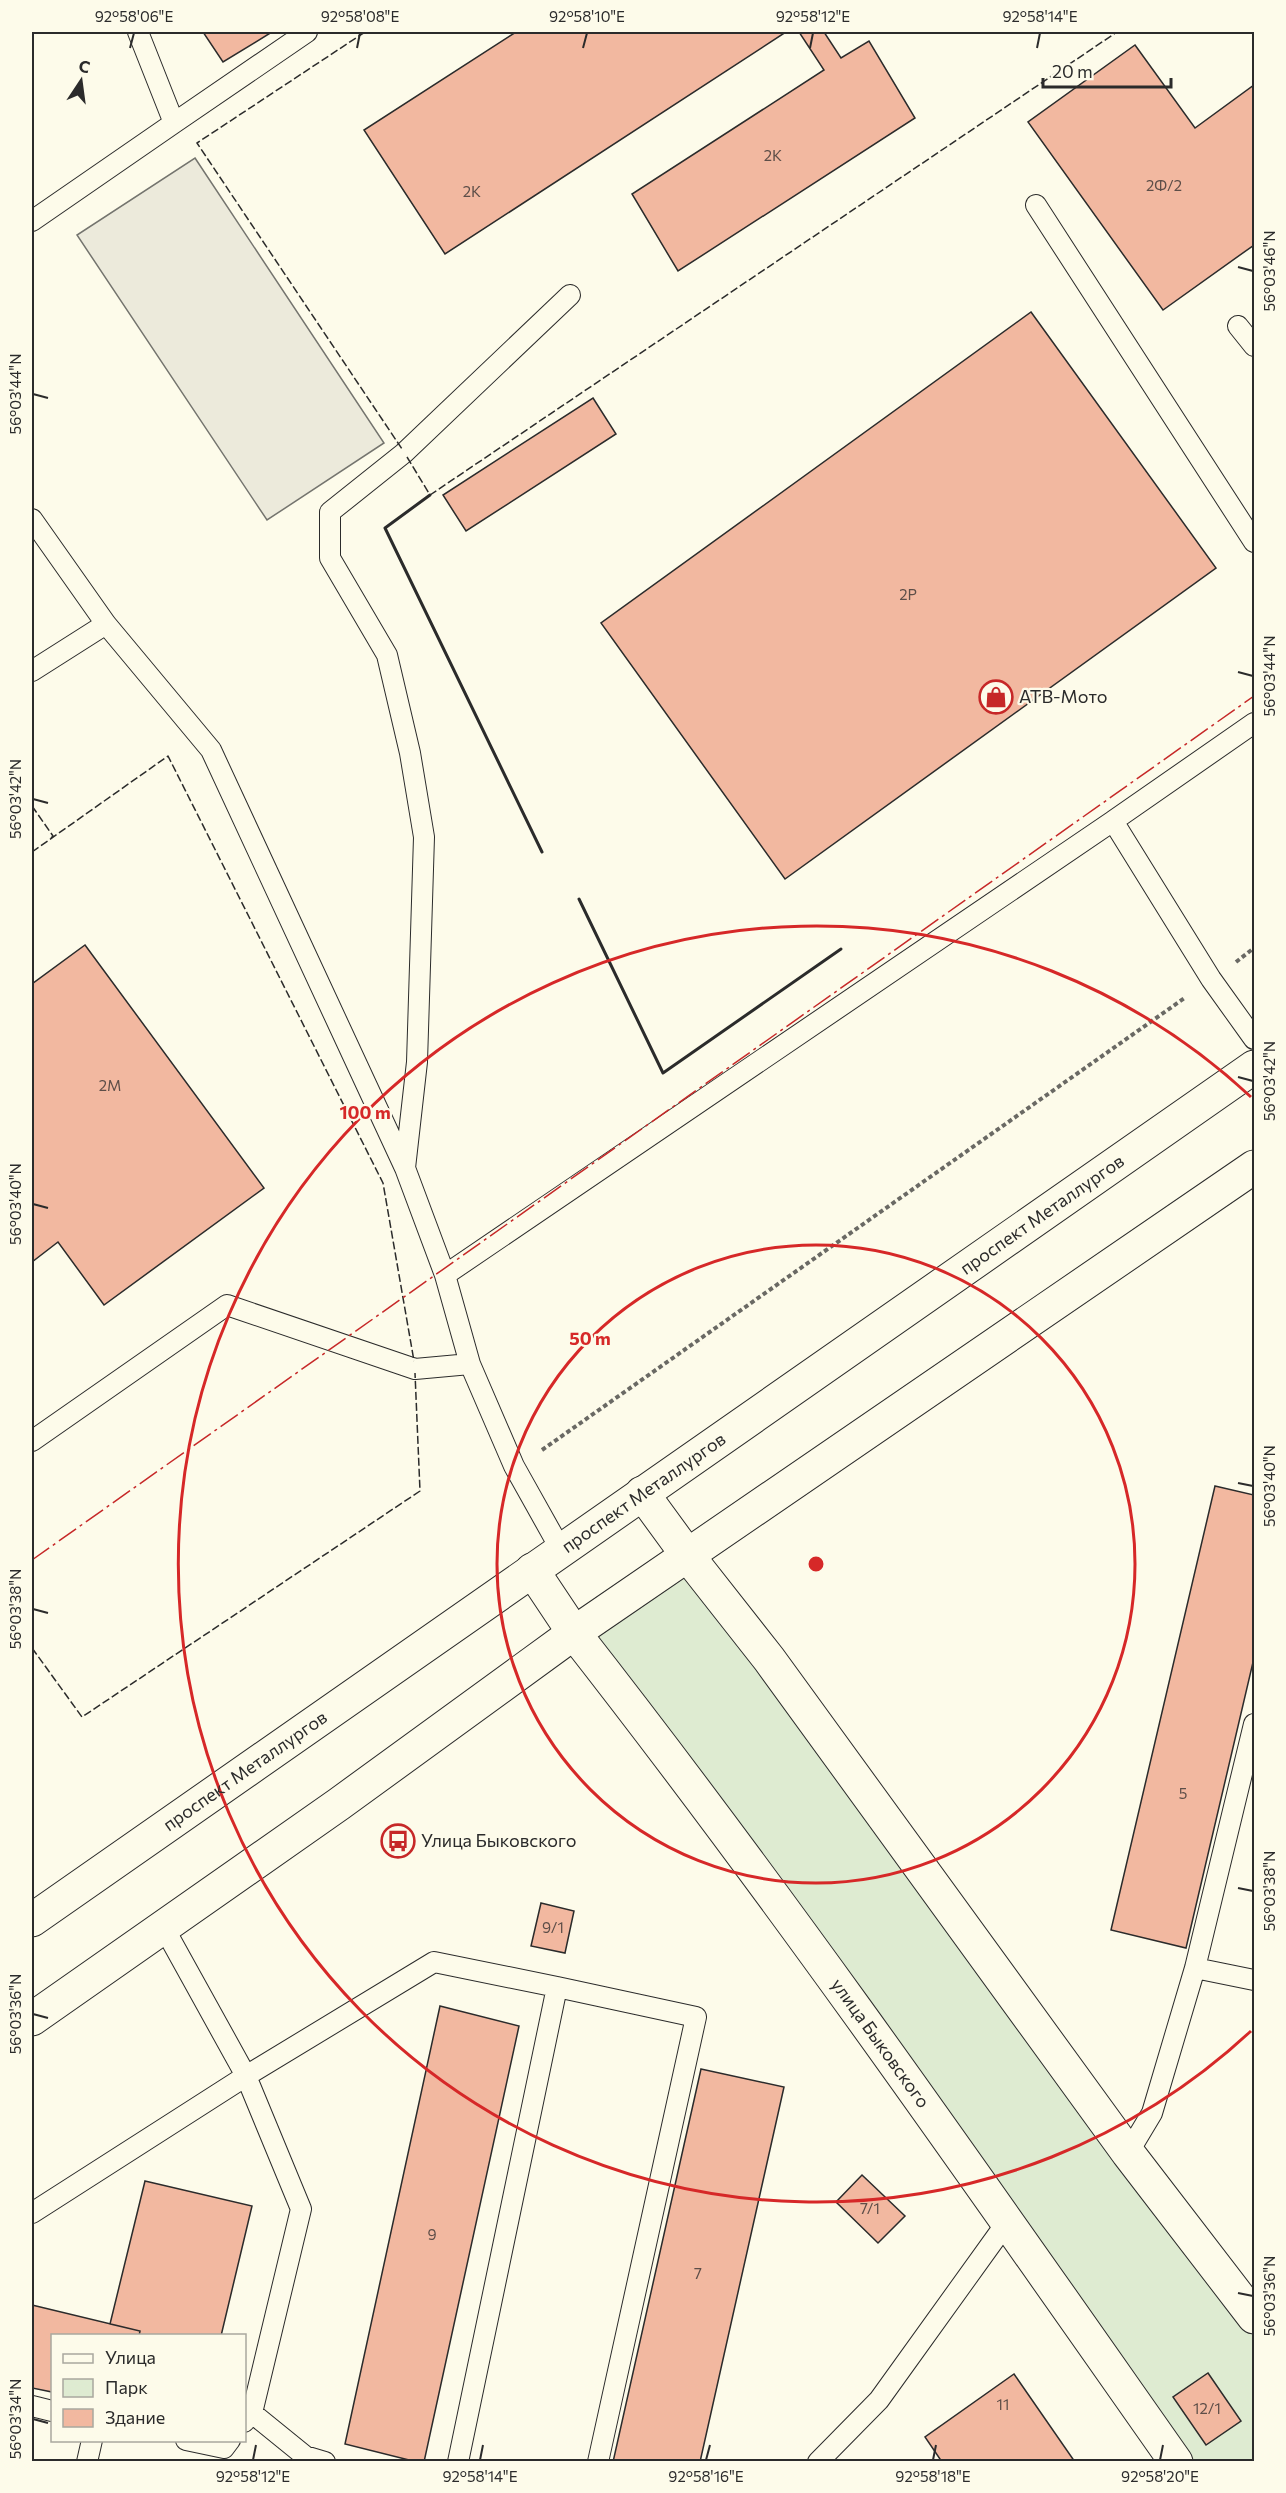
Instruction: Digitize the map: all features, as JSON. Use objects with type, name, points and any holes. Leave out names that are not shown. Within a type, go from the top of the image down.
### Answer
[{"type":"main road","name":"проспект Металлургов","points":[[32,1920],[1254,1067]]},
{"type":"main road","points":[[32,2019],[339,1804],[574,1633],[1254,1167]]},
{"type":"main road","points":[[642,1493],[769,1659],[1128,2153],[1251,2306]]},
{"type":"main road","name":"улица Быковского","points":[[532,1570],[574,1633],[659,1742],[1007,2222],[1176,2462]]},
{"type":"lane","points":[[138,32],[174,123]]},
{"type":"lane","points":[[32,221],[307,32]]},
{"type":"lane","points":[[1036,205],[1254,542]]},
{"type":"lane","points":[[405,1168],[417,1062],[424,837],[410,753],[387,655],[330,558],[330,512],[404,453],[570,295]]},
{"type":"lane","points":[[1238,326],[1254,346]]},
{"type":"lane","points":[[32,519],[106,624],[211,750],[405,1168],[445,1275],[470,1364],[514,1466],[561,1550]]},
{"type":"lane","points":[[32,671],[106,624]]},
{"type":"lane","points":[[445,1275],[1254,723]]},
{"type":"lane","points":[[1113,821],[1211,979],[1254,1039]]},
{"type":"lane","points":[[32,1442],[227,1305],[415,1369],[470,1364]]},
{"type":"lane","points":[[1128,2153],[1152,2113],[1195,1968],[1254,1724]]},
{"type":"lane","points":[[164,1926],[246,2076],[301,2209],[248,2417],[304,2459],[325,2462]]},
{"type":"lane","points":[[32,2213],[246,2076],[434,1962],[696,2017],[598,2462]]},
{"type":"lane","points":[[1195,1968],[1254,1980]]},
{"type":"lane","points":[[458,2462],[557,1987]]},
{"type":"lane","points":[[818,2462],[879,2400],[1007,2222]]},
{"type":"lane","points":[[32,2406],[51,2411]]},
{"type":"lane","points":[[87,2462],[92,2442]]},
{"type":"lane","points":[[196,2442],[224,2448],[228,2442]]},
{"type":"path","points":[[536,1454],[1254,948]]},
{"type":"green space","points":[[688,1556],[1254,2317],[1254,2461],[1176,2461],[574,1633]]},
{"type":"shaded area","points":[[195,158],[384,443],[267,520],[77,235]]},
{"type":"building","points":[[203,32],[272,32],[223,62]]},
{"type":"building","points":[[516,32],[786,32],[445,254],[364,130]]},
{"type":"building","points":[[799,32],[824,32],[841,58],[869,41],[915,118],[678,271],[632,194],[824,70]]},
{"type":"building","points":[[1135,45],[1195,128],[1254,85],[1254,245],[1163,310],[1028,122]]},
{"type":"building","points":[[1031,312],[1216,568],[785,879],[601,623]]},
{"type":"building","points":[[593,398],[616,434],[466,531],[443,495]]},
{"type":"building","points":[[85,945],[264,1188],[104,1305],[58,1242],[32,1262],[32,984]]},
{"type":"building","points":[[1215,1486],[1254,1495],[1254,1658],[1186,1948],[1111,1930]]},
{"type":"building","points":[[541,1903],[574,1911],[565,1953],[531,1946]]},
{"type":"building","points":[[440,2006],[519,2026],[424,2462],[417,2462],[345,2444]]},
{"type":"building","points":[[701,2069],[784,2087],[700,2462],[613,2462]]},
{"type":"building","points":[[862,2175],[905,2216],[878,2243],[836,2202]]},
{"type":"building","points":[[145,2181],[252,2206],[221,2334],[139,2334],[140,2331],[110,2324]]},
{"type":"building","points":[[32,2305],[140,2331],[139,2334],[51,2334],[51,2392],[32,2388]]},
{"type":"building","points":[[1208,2373],[1241,2421],[1206,2445],[1173,2397]]},
{"type":"building","points":[[1014,2374],[1075,2462],[942,2462],[925,2437]]},
{"type":"fence","points":[[365,32],[197,143],[402,449]]},
{"type":"fence","points":[[407,457],[430,495],[1117,32]]},
{"type":"fence","points":[[32,852],[168,756],[383,1183],[414,1361]]},
{"type":"fence","points":[[32,806],[53,836],[51,838]]},
{"type":"fence","points":[[32,1648],[82,1717],[420,1491],[415,1373]]},
{"type":"wall","points":[[430,495],[385,528],[542,852]]},
{"type":"wall","points":[[579,899],[663,1073],[841,949]]},
{"type":"power","points":[[32,1560],[1254,696]]},
{"type":"place","name":"АТВ-Мото","points":[[996,697]]},
{"type":"place","name":"Улица Быковского","points":[[398,1841]]}]
